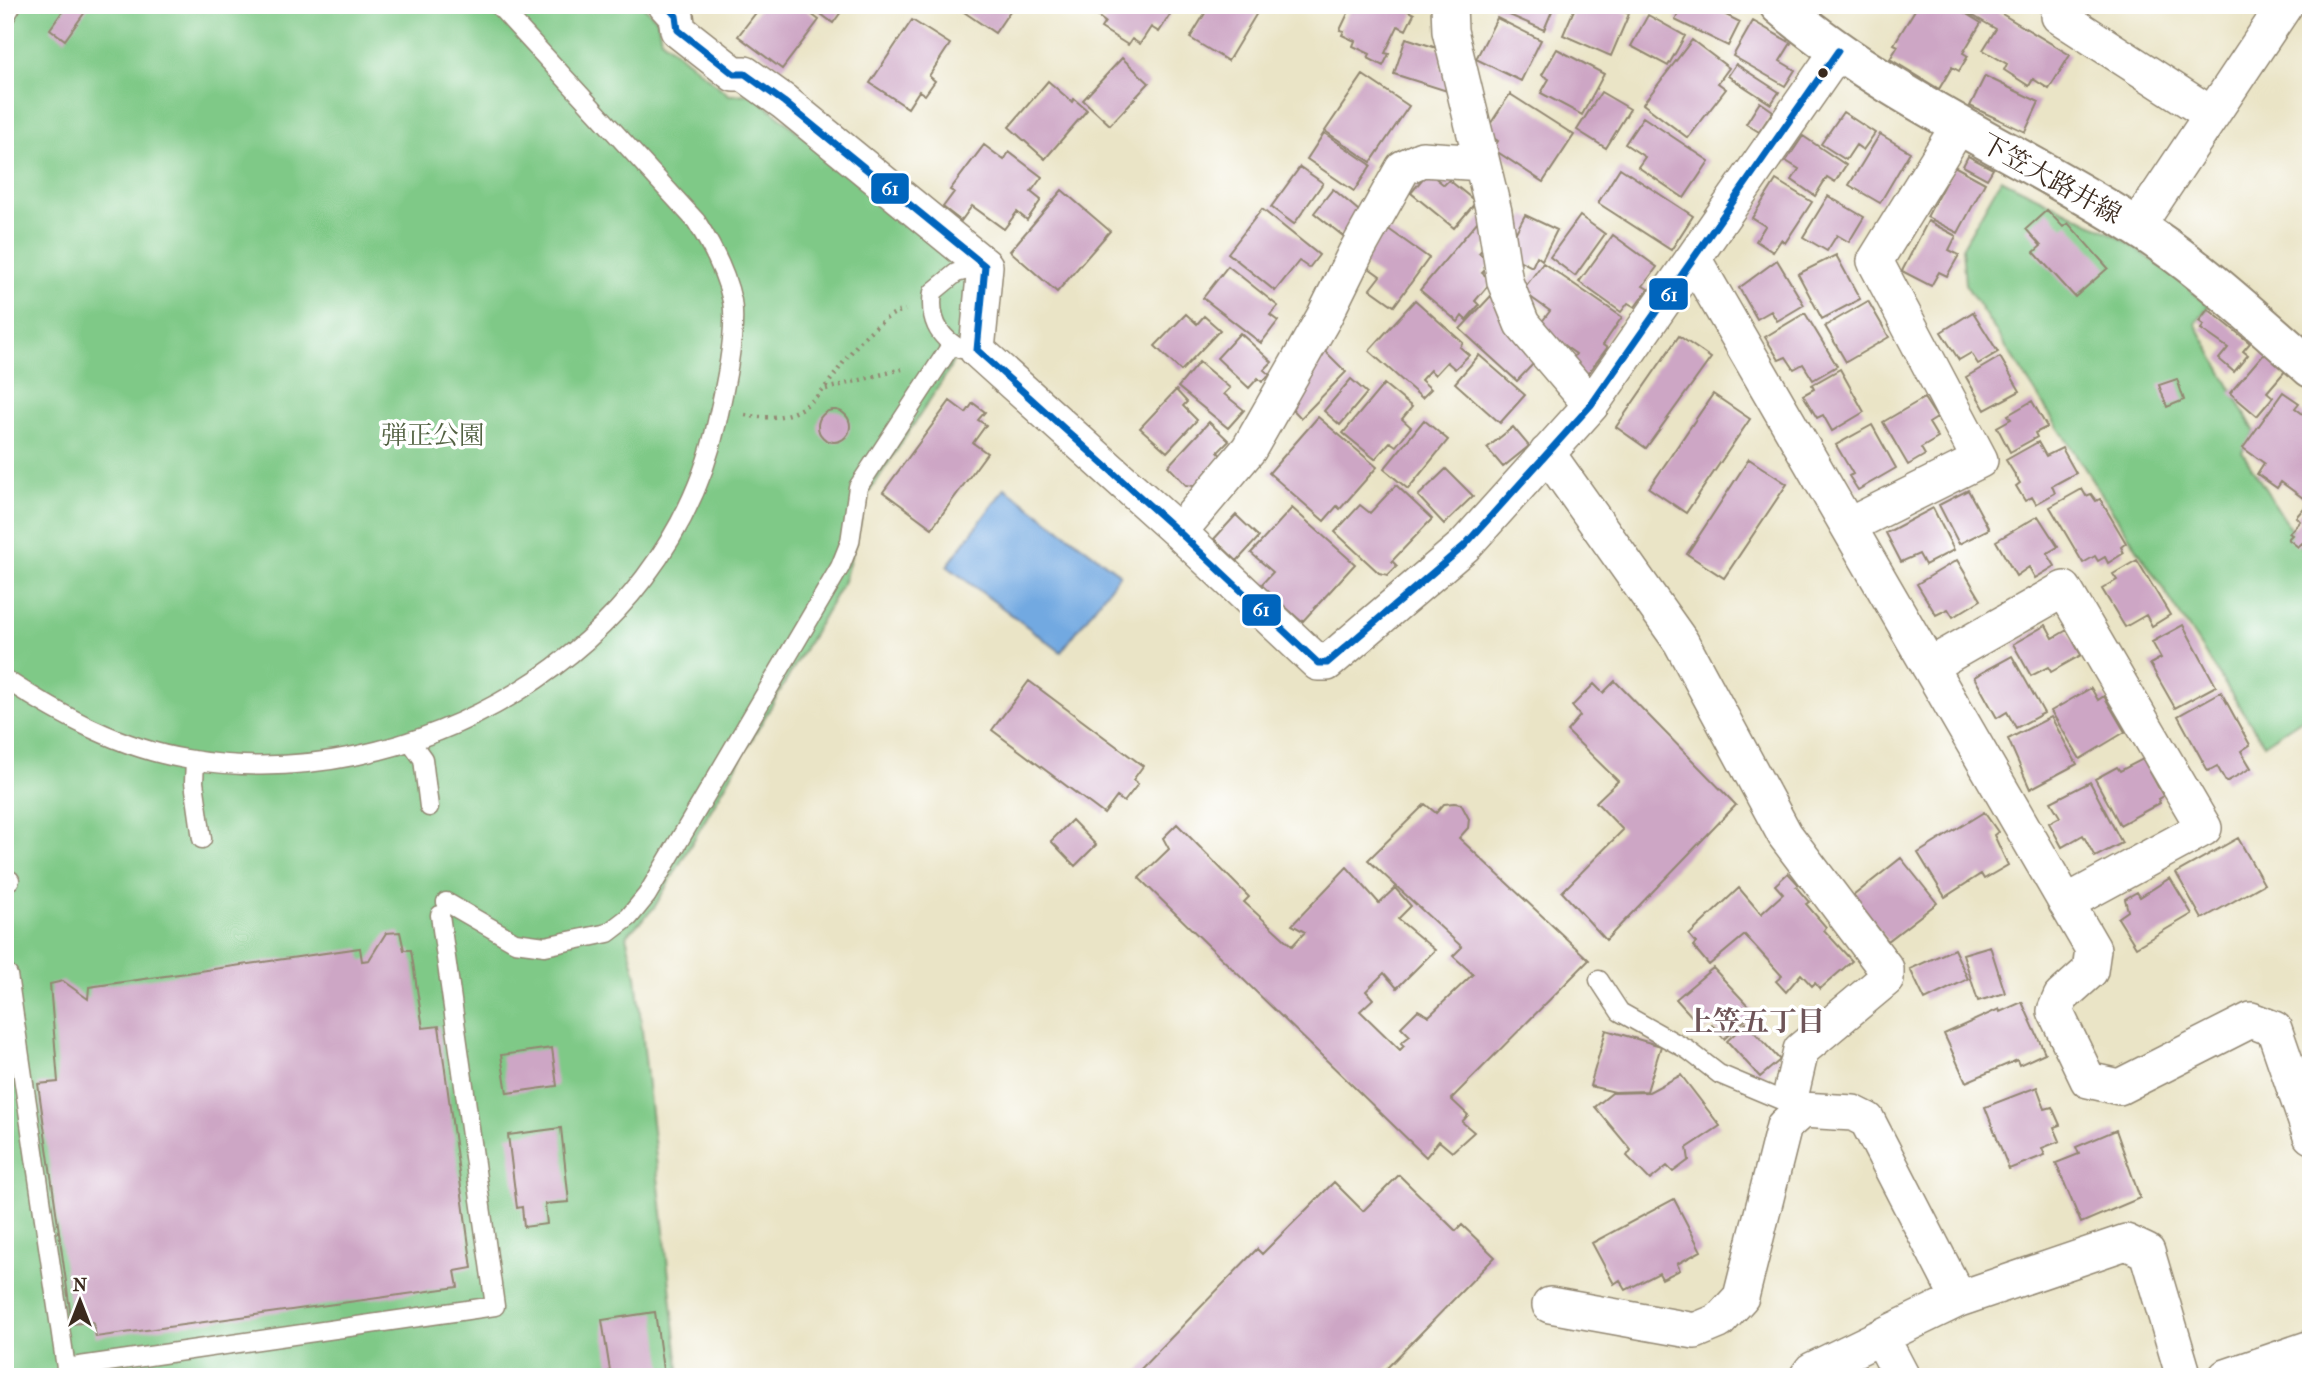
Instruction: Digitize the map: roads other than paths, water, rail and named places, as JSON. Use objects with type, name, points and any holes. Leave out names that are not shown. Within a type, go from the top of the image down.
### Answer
[{"type":"main road","name":"下笠大路井線","points":[[1779,5],[1838,51],[1958,127],[2137,227],[2199,271],[2311,368]]},
{"type":"street","points":[[666,5],[676,16],[678,30],[734,74],[745,74],[784,102],[985,266],[964,347],[1179,532],[1318,663],[1326,663],[1464,546],[1591,405],[1838,51]]},
{"type":"street","points":[[1448,5],[1450,31],[1482,163],[1505,282],[1522,324],[1591,405]]},
{"type":"street","points":[[2059,5],[2059,16],[2212,115]]},
{"type":"street","points":[[2137,227],[2285,5]]},
{"type":"street","points":[[1848,526],[1980,460],[1875,261],[1958,127]]},
{"type":"street","points":[[1179,532],[1249,449],[1324,317],[1356,252],[1403,169],[1422,159],[1482,163]]},
{"type":"street","points":[[1694,260],[2093,949],[2090,971],[2061,998],[2054,1011],[2088,1080],[2119,1087],[2251,1020],[2274,1029],[2311,1136]]},
{"type":"street","points":[[1548,453],[1681,642],[1785,835],[1886,969],[1886,979],[1801,1051],[1793,1103],[1784,1126],[1741,1297],[1719,1321],[1695,1331],[1549,1305]]},
{"type":"street","points":[[1929,666],[2064,589],[2204,828],[2066,903]]},
{"type":"street","points":[[1793,1103],[1802,1110],[1853,1113],[1867,1120],[1959,1299]]},
{"type":"street","points":[[1807,1377],[1812,1370],[1959,1299],[2126,1242],[2147,1252],[2183,1377]]},
{"type":"street","points":[[1881,1337],[1902,1377]]},
{"type":"street","points":[[2225,1377],[2311,1348]]},
{"type":"lane","points":[[5,17],[12,5]]},
{"type":"lane","points":[[5,679],[46,706],[116,739],[195,761],[316,764],[388,750],[464,723],[530,685],[598,629],[642,580],[680,521],[712,446],[727,376],[732,303],[717,254],[696,221],[498,5]]},
{"type":"lane","points":[[8,975],[66,1368],[495,1306],[443,909],[515,942],[545,946],[608,933],[629,917],[647,895],[840,567],[850,542],[858,487],[939,364],[964,347],[933,323],[933,292],[944,280],[956,273],[985,266]]},
{"type":"lane","points":[[410,741],[423,759],[429,807]]},
{"type":"lane","points":[[195,761],[194,782],[202,839]]},
{"type":"lane","points":[[1599,980],[1620,1012],[1688,1050],[1719,1074],[1793,1103]]},
{"type":"water","points":[[1005,488],[1120,574],[1061,652],[947,566]]},
{"type":"district","name":"上笠五丁目","points":[[1755,1021]]},
{"type":"park label","name":"弾正公園","points":[[433,435]]}]
